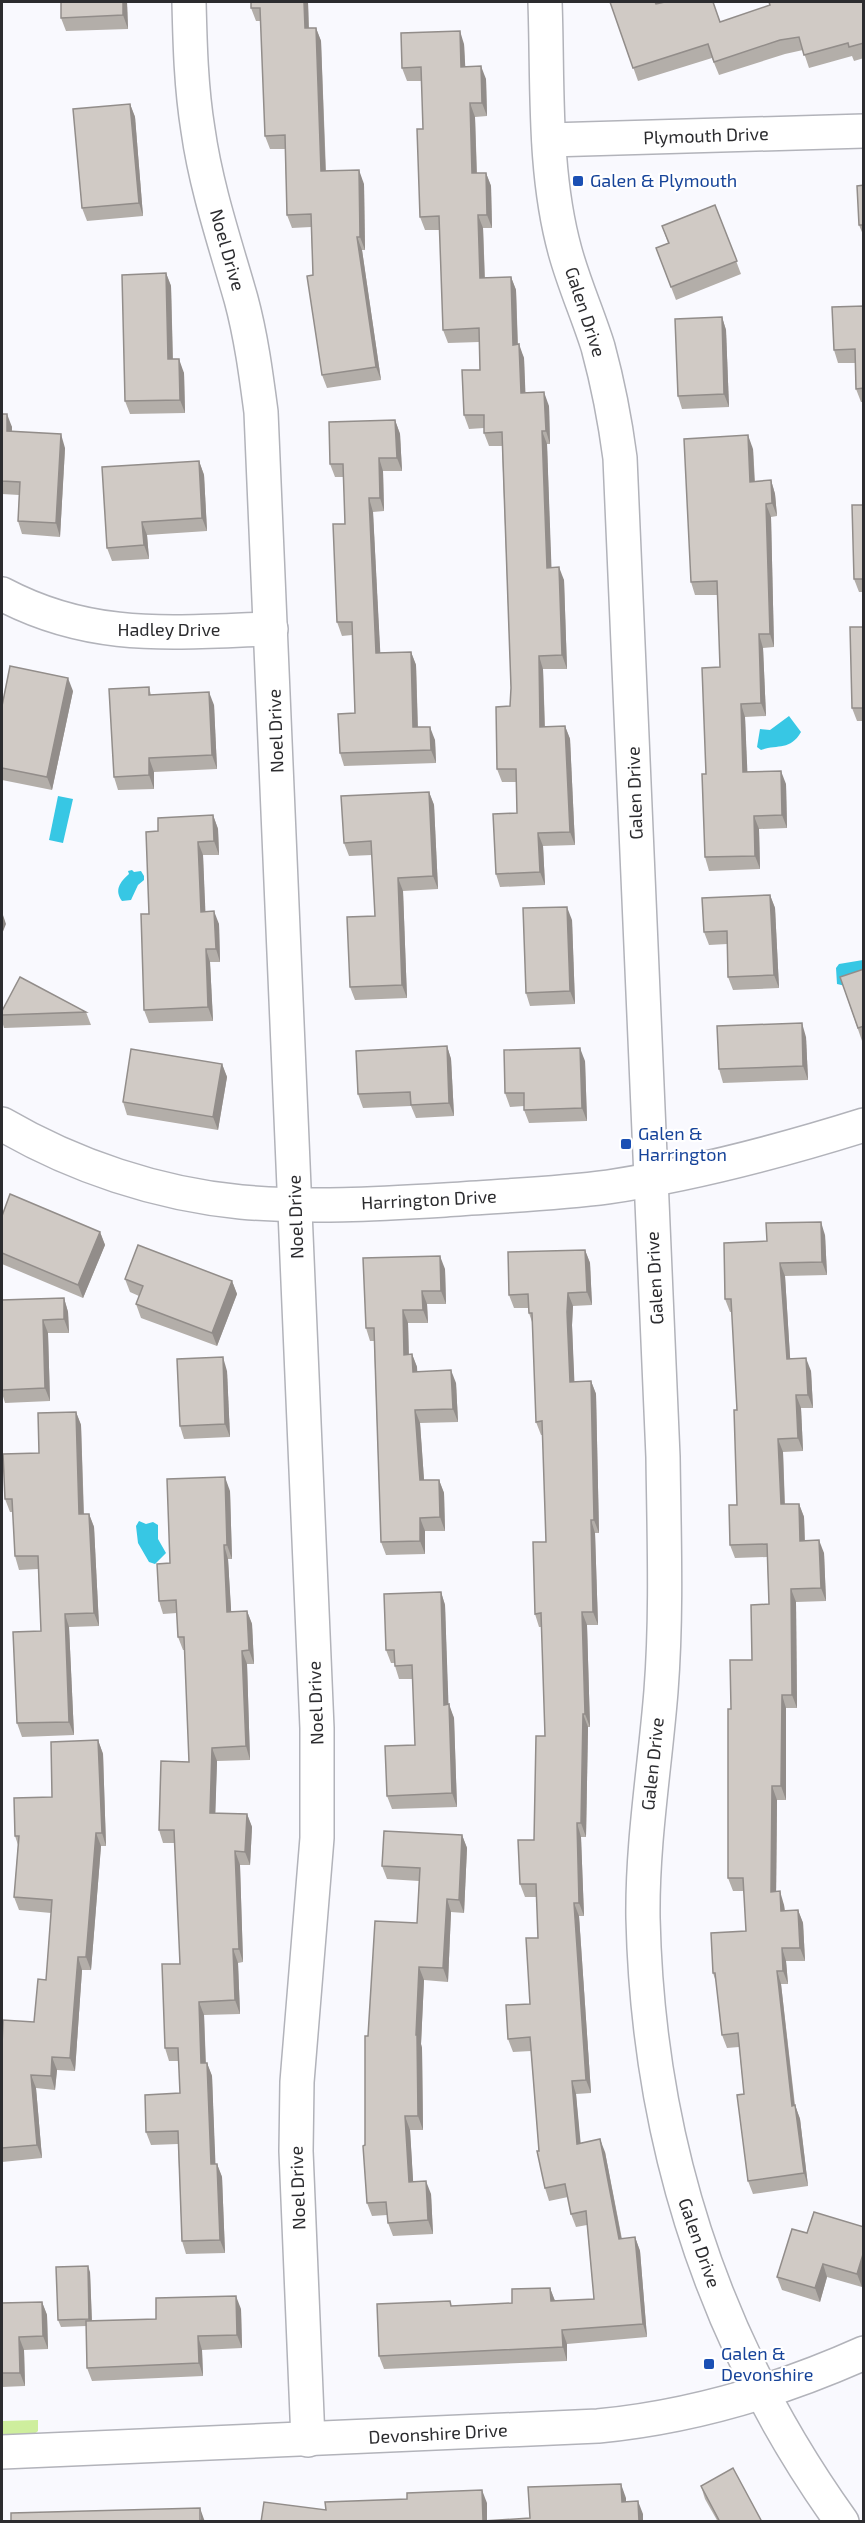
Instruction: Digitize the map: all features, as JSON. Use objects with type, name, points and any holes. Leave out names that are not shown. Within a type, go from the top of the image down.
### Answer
[{"type":"street","name":"Noel Drive","points":[[189,2],[190,59],[198,131],[212,199],[242,301],[253,352],[261,412],[317,1728],[318,1838],[297,2082],[296,2151],[308,2440]]},
{"type":"street","name":"Galen Drive","points":[[545,2],[549,140],[555,205],[565,251],[597,345],[613,406],[620,458],[663,1458],[665,1588],[661,1690],[646,1829],[643,1917],[648,2014],[659,2098],[676,2172],[698,2246],[728,2322],[761,2394],[808,2474],[842,2522]]},
{"type":"street","name":"Plymouth Drive","points":[[549,140],[864,131]]},
{"type":"street","name":"Hadley Drive","points":[[2,594],[28,608],[65,621],[108,630],[154,634],[271,629]]},
{"type":"street","name":"Harrington Drive","points":[[2,1124],[26,1138],[97,1169],[159,1187],[240,1202],[295,1205],[362,1204],[532,1194],[609,1186],[736,1161],[864,1125]]},
{"type":"street","name":"Devonshire Drive","points":[[2,2452],[598,2426],[669,2416],[761,2394],[811,2377],[864,2353]]},
{"type":"green space","points":[[38,2420],[38,2431],[33,2435],[2,2436],[2,2421]]},
{"type":"water","points":[[789,716],[801,732],[797,738],[783,746],[761,750],[757,747],[760,729],[770,730]]},
{"type":"water","points":[[58,796],[73,799],[63,843],[49,840]]},
{"type":"water","points":[[128,871],[141,871],[144,880],[138,885],[131,900],[122,901],[118,893],[119,886],[129,874]]},
{"type":"water","points":[[863,960],[863,983],[850,987],[837,984],[836,968],[839,964]]},
{"type":"water","points":[[139,1521],[146,1524],[153,1522],[158,1525],[158,1539],[166,1553],[155,1564],[149,1562],[138,1543],[136,1526]]},
{"type":"building","points":[[61,2],[123,2],[123,15],[61,18]]},
{"type":"building","points":[[251,2],[304,2],[305,28],[316,28],[321,171],[359,170],[360,237],[357,237],[376,367],[322,375],[307,276],[313,275],[311,214],[287,215],[285,135],[265,136],[260,8],[251,8]]},
{"type":"building","points":[[610,2],[655,2],[656,4],[713,2],[720,22],[770,5],[769,2],[864,2],[864,43],[849,47],[848,43],[804,55],[799,37],[780,40],[714,62],[708,44],[633,68]]},
{"type":"building","points":[[460,31],[461,67],[481,66],[482,103],[470,103],[472,173],[486,173],[487,215],[478,215],[480,278],[511,277],[513,345],[519,344],[521,393],[544,392],[546,431],[542,431],[547,568],[559,567],[562,655],[539,656],[540,727],[565,726],[570,832],[538,833],[540,872],[496,874],[493,814],[517,813],[516,769],[497,769],[496,707],[510,706],[511,688],[502,432],[484,433],[484,415],[464,415],[462,370],[480,370],[479,328],[443,330],[439,216],[420,217],[417,129],[423,129],[421,67],[402,68],[401,33]]},
{"type":"building","points":[[130,104],[139,203],[82,208],[73,109]]},
{"type":"building","points":[[864,185],[864,225],[859,225],[857,186]]},
{"type":"building","points":[[715,205],[737,261],[671,287],[656,248],[669,243],[662,226]]},
{"type":"building","points":[[166,273],[168,359],[179,359],[180,400],[125,401],[122,275]]},
{"type":"building","points":[[864,306],[864,388],[856,389],[855,349],[834,350],[832,307]]},
{"type":"building","points":[[722,317],[724,394],[678,396],[675,319]]},
{"type":"building","points":[[2,414],[7,414],[7,431],[61,434],[56,523],[18,521],[20,482],[2,481]]},
{"type":"building","points":[[395,420],[397,458],[379,458],[380,498],[369,498],[376,653],[411,652],[413,727],[430,727],[431,750],[340,753],[338,714],[355,713],[352,622],[337,622],[333,524],[345,524],[343,464],[330,464],[329,422]]},
{"type":"building","points":[[748,435],[750,482],[771,480],[772,503],[766,504],[770,634],[759,634],[761,703],[741,704],[743,772],[781,771],[782,815],[754,816],[755,856],[705,857],[702,774],[706,774],[702,668],[720,667],[717,581],[691,582],[684,439]]},
{"type":"building","points":[[199,461],[202,518],[142,522],[144,545],[107,548],[102,467]]},
{"type":"building","points":[[852,505],[864,505],[864,579],[854,579]]},
{"type":"building","points":[[850,627],[864,627],[864,708],[852,708]]},
{"type":"building","points":[[10,666],[68,678],[47,777],[2,768],[2,706]]},
{"type":"building","points":[[149,687],[149,695],[209,692],[212,755],[149,758],[149,775],[114,777],[109,689]]},
{"type":"building","points":[[429,792],[433,876],[398,878],[402,985],[350,987],[347,917],[375,916],[371,841],[344,843],[341,796]]},
{"type":"building","points":[[213,815],[214,841],[198,842],[201,912],[214,911],[216,949],[206,949],[208,1007],[144,1010],[141,914],[149,914],[146,832],[158,831],[158,818]]},
{"type":"building","points":[[770,895],[774,975],[728,977],[727,931],[704,932],[702,898]]},
{"type":"building","points":[[567,907],[570,991],[526,993],[523,908]]},
{"type":"building","points":[[864,969],[864,1026],[858,1028],[840,977]]},
{"type":"building","points":[[20,977],[86,1012],[2,1015]]},
{"type":"building","points":[[802,1023],[803,1066],[719,1069],[717,1026]]},
{"type":"building","points":[[447,1046],[449,1103],[411,1105],[410,1092],[358,1094],[356,1051]]},
{"type":"building","points":[[580,1048],[582,1108],[524,1110],[524,1093],[505,1093],[504,1050]]},
{"type":"building","points":[[131,1049],[222,1064],[213,1117],[123,1102]]},
{"type":"building","points":[[10,1194],[100,1232],[78,1285],[2,1253],[2,1216]]},
{"type":"building","points":[[821,1222],[822,1262],[780,1263],[787,1359],[806,1358],[808,1395],[796,1395],[798,1438],[778,1439],[781,1504],[799,1504],[800,1541],[819,1540],[821,1588],[791,1589],[792,1695],[782,1695],[781,1786],[772,1786],[771,1892],[780,1891],[781,1911],[798,1910],[800,1948],[782,1948],[783,1971],[777,1971],[792,2106],[795,2105],[804,2173],[748,2181],[737,2095],[744,2094],[738,2033],[722,2035],[715,1973],[713,1973],[711,1933],[746,1931],[743,1878],[728,1878],[730,1660],[752,1660],[751,1605],[769,1604],[767,1544],[730,1545],[729,1505],[737,1505],[734,1410],[737,1410],[731,1299],[725,1299],[724,1243],[767,1241],[766,1223]]},
{"type":"building","points":[[138,1245],[232,1281],[212,1333],[136,1304],[143,1286],[125,1279]]},
{"type":"building","points":[[585,1250],[587,1292],[568,1293],[567,1312],[570,1382],[591,1381],[594,1520],[591,1520],[593,1612],[582,1612],[585,1714],[583,1714],[581,1823],[577,1823],[579,1903],[574,1903],[586,2080],[572,2081],[577,2144],[600,2139],[619,2239],[635,2237],[643,2324],[562,2330],[563,2347],[379,2356],[377,2304],[450,2301],[451,2306],[512,2303],[512,2289],[550,2288],[551,2301],[594,2299],[586,2211],[571,2214],[565,2184],[545,2188],[537,2151],[539,2151],[530,2037],[508,2039],[506,2005],[530,2004],[526,1938],[538,1938],[536,1884],[520,1884],[518,1840],[534,1840],[536,1736],[545,1736],[541,1613],[535,1614],[533,1542],[546,1542],[542,1421],[536,1422],[532,1313],[529,1313],[528,1294],[509,1295],[508,1252]]},
{"type":"building","points":[[440,1256],[441,1291],[422,1291],[423,1310],[403,1310],[404,1355],[412,1354],[413,1372],[451,1370],[453,1409],[415,1410],[420,1480],[439,1480],[440,1517],[420,1518],[420,1541],[381,1542],[374,1328],[366,1328],[363,1258]]},
{"type":"building","points":[[64,1298],[64,1319],[43,1320],[45,1388],[2,1390],[2,1300]]},
{"type":"building","points":[[223,1357],[225,1424],[180,1426],[177,1359]]},
{"type":"building","points":[[76,1412],[79,1514],[89,1514],[94,1613],[65,1614],[69,1722],[17,1723],[13,1632],[41,1631],[38,1556],[15,1556],[12,1499],[5,1499],[3,1454],[39,1453],[38,1413]]},
{"type":"building","points":[[225,1477],[227,1545],[224,1545],[227,1612],[247,1611],[249,1650],[242,1651],[246,1746],[212,1748],[210,1813],[247,1814],[245,1852],[235,1851],[239,1949],[233,1949],[235,2000],[199,2002],[201,2063],[207,2063],[211,2164],[217,2164],[220,2240],[182,2241],[178,2131],[146,2132],[145,2095],[180,2093],[178,2048],[165,2048],[162,1964],[180,1964],[174,1830],[159,1830],[161,1761],[189,1762],[184,1637],[178,1637],[176,1600],[159,1601],[157,1564],[170,1563],[167,1479]]},
{"type":"building","points":[[441,1592],[444,1705],[449,1704],[452,1793],[387,1796],[385,1746],[415,1745],[412,1665],[395,1666],[394,1650],[386,1650],[384,1594]]},
{"type":"building","points":[[98,1740],[102,1833],[96,1833],[86,1957],[78,1957],[70,2058],[52,2057],[51,2076],[31,2075],[37,2145],[2,2148],[3,2020],[34,2022],[38,1979],[46,1980],[52,1900],[14,1897],[19,1836],[15,1836],[14,1798],[52,1797],[51,1742]]},
{"type":"building","points":[[384,1831],[462,1835],[459,1900],[447,1899],[443,1968],[419,1967],[416,2035],[418,2116],[405,2116],[409,2182],[426,2181],[428,2220],[388,2223],[386,2202],[367,2203],[363,2146],[365,2145],[365,2036],[368,2036],[375,1921],[417,1923],[420,1868],[382,1866]]},
{"type":"building","points":[[814,2212],[864,2227],[864,2251],[857,2274],[823,2264],[815,2288],[777,2277],[792,2229],[807,2233]]},
{"type":"building","points":[[88,2266],[89,2319],[58,2320],[56,2267]]},
{"type":"building","points":[[236,2296],[237,2335],[198,2336],[199,2363],[87,2368],[86,2321],[156,2319],[156,2298]]},
{"type":"building","points":[[42,2302],[43,2336],[19,2337],[20,2373],[2,2373],[2,2303]]},
{"type":"building","points":[[733,2468],[762,2522],[720,2522],[701,2486]]},
{"type":"building","points":[[621,2484],[622,2502],[638,2501],[639,2522],[261,2522],[264,2502],[326,2510],[325,2502],[407,2499],[407,2493],[482,2490],[483,2521],[530,2518],[528,2487]]},
{"type":"building","points":[[200,2508],[200,2520],[210,2522],[11,2522],[11,2513]]},
{"type":"place","name":"Galen & Plymouth","points":[[578,181]]},
{"type":"place","name":"Galen & Harrington","points":[[626,1144]]},
{"type":"place","name":"Galen & Devonshire","points":[[709,2364]]}]
